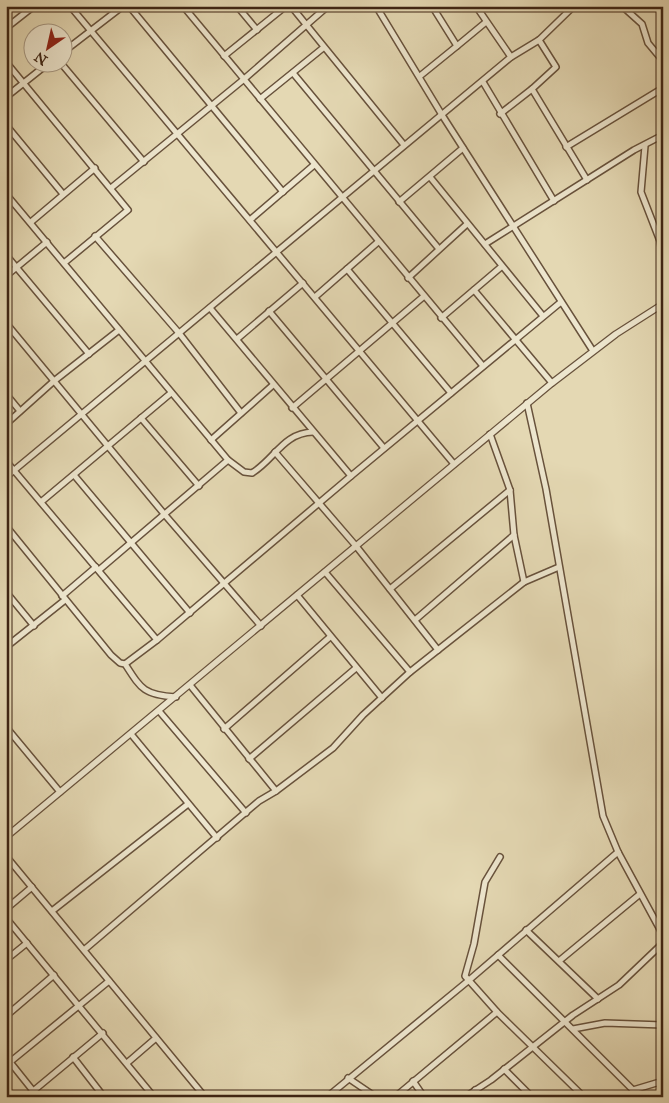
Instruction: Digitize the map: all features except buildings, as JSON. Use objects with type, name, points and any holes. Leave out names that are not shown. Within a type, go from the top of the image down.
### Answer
[{"type":"street","points":[[6,28],[34,6]]},
{"type":"street","points":[[70,6],[454,464]]},
{"type":"street","points":[[72,46],[123,6]]},
{"type":"street","points":[[128,6],[283,192]]},
{"type":"street","points":[[183,6],[423,297],[483,366]]},
{"type":"street","points":[[237,6],[257,30]]},
{"type":"street","points":[[224,56],[286,6]]},
{"type":"street","points":[[291,6],[323,48],[404,145]]},
{"type":"street","points":[[111,188],[244,80],[328,6]]},
{"type":"street","points":[[376,6],[442,115],[593,351]]},
{"type":"street","points":[[432,6],[456,46]]},
{"type":"street","points":[[476,6],[511,57]]},
{"type":"street","points":[[6,477],[511,57],[539,40],[574,6]]},
{"type":"street","points":[[622,6],[642,24],[648,42],[663,61]]},
{"type":"street","points":[[420,76],[486,22]]},
{"type":"street","points":[[500,114],[556,67],[539,40]]},
{"type":"street","points":[[260,99],[323,48]]},
{"type":"street","points":[[6,62],[128,210],[64,262]]},
{"type":"street","points":[[6,97],[38,72]]},
{"type":"street","points":[[68,72],[144,162]]},
{"type":"street","points":[[293,73],[438,249]]},
{"type":"street","points":[[482,82],[554,201]]},
{"type":"street","points":[[566,147],[663,88]]},
{"type":"street","points":[[532,89],[587,180]]},
{"type":"street","points":[[6,125],[63,194]]},
{"type":"street","points":[[485,244],[512,225],[663,135]]},
{"type":"street","points":[[645,146],[641,192],[662,240],[663,258]]},
{"type":"street","points":[[399,202],[463,148]]},
{"type":"street","points":[[250,220],[314,165]]},
{"type":"street","points":[[31,222],[95,168]]},
{"type":"street","points":[[430,177],[543,316]]},
{"type":"street","points":[[6,194],[228,460],[244,472],[252,473],[293,436],[313,432]]},
{"type":"street","points":[[408,278],[467,224]]},
{"type":"street","points":[[95,236],[179,333],[242,413]]},
{"type":"street","points":[[6,276],[48,242]]},
{"type":"street","points":[[315,297],[378,242]]},
{"type":"street","points":[[6,255],[89,354]]},
{"type":"street","points":[[441,318],[502,267]]},
{"type":"street","points":[[348,268],[392,324],[451,393]]},
{"type":"street","points":[[237,339],[303,283]]},
{"type":"street","points":[[474,290],[552,383]]},
{"type":"street","points":[[292,408],[423,297]]},
{"type":"street","points":[[125,664],[225,584],[384,448],[418,422],[561,302]]},
{"type":"street","points":[[6,836],[176,697],[552,383],[593,351],[663,304]]},
{"type":"street","points":[[210,308],[351,476]]},
{"type":"street","points":[[269,311],[384,448]]},
{"type":"street","points":[[7,325],[164,515],[261,626]]},
{"type":"street","points":[[6,424],[54,381],[118,330]]},
{"type":"street","points":[[211,440],[273,385]]},
{"type":"street","points":[[42,502],[171,393]]},
{"type":"street","points":[[6,394],[20,411]]},
{"type":"street","points":[[527,404],[559,567],[604,816],[618,852],[663,935]]},
{"type":"street","points":[[141,418],[199,486]]},
{"type":"street","points":[[490,434],[510,490],[514,534],[524,582]]},
{"type":"street","points":[[275,452],[356,546],[438,650]]},
{"type":"street","points":[[6,647],[34,626],[97,568],[164,515],[228,460]]},
{"type":"street","points":[[6,461],[157,640]]},
{"type":"street","points":[[74,475],[190,613]]},
{"type":"street","points":[[390,589],[510,490]]},
{"type":"street","points":[[6,526],[111,655],[120,663],[125,664],[146,692],[159,696],[176,697]]},
{"type":"street","points":[[415,620],[514,534]]},
{"type":"street","points":[[84,950],[246,813],[333,748],[410,672],[524,582],[559,567]]},
{"type":"street","points":[[325,572],[410,672]]},
{"type":"street","points":[[6,592],[34,626]]},
{"type":"street","points":[[297,596],[382,698]]},
{"type":"street","points":[[224,728],[330,637]]},
{"type":"street","points":[[249,758],[356,668]]},
{"type":"street","points":[[190,685],[276,791]]},
{"type":"street","points":[[159,711],[246,813]]},
{"type":"street","points":[[6,727],[60,792]]},
{"type":"street","points":[[131,734],[217,838]]},
{"type":"street","points":[[52,911],[188,804]]},
{"type":"street","points":[[327,1097],[468,981],[618,852]]},
{"type":"street","points":[[6,856],[205,1097]]},
{"type":"street","points":[[500,857],[485,882],[482,892],[474,944],[465,971],[468,981],[584,1097]]},
{"type":"street","points":[[6,909],[32,887]]},
{"type":"street","points":[[559,961],[640,894]]},
{"type":"street","points":[[6,918],[103,1033],[151,1096]]},
{"type":"street","points":[[526,930],[598,999]]},
{"type":"street","points":[[6,960],[27,943]]},
{"type":"street","points":[[661,944],[663,954]]},
{"type":"street","points":[[464,1097],[630,975],[661,944]]},
{"type":"street","points":[[498,955],[640,1097]]},
{"type":"street","points":[[6,1016],[54,975]]},
{"type":"street","points":[[10,1062],[109,981]]},
{"type":"street","points":[[395,1097],[497,1012]]},
{"type":"street","points":[[572,1029],[605,1023],[663,1025]]},
{"type":"street","points":[[26,1097],[103,1033]]},
{"type":"street","points":[[127,1063],[156,1038]]},
{"type":"street","points":[[6,1057],[38,1097]]},
{"type":"street","points":[[73,1057],[104,1097]]},
{"type":"street","points":[[504,1069],[532,1097]]},
{"type":"street","points":[[348,1078],[376,1097]]},
{"type":"street","points":[[413,1081],[424,1097]]},
{"type":"street","points":[[633,1090],[663,1081]]},
{"type":"street","points":[[475,1090],[481,1097]]}]
